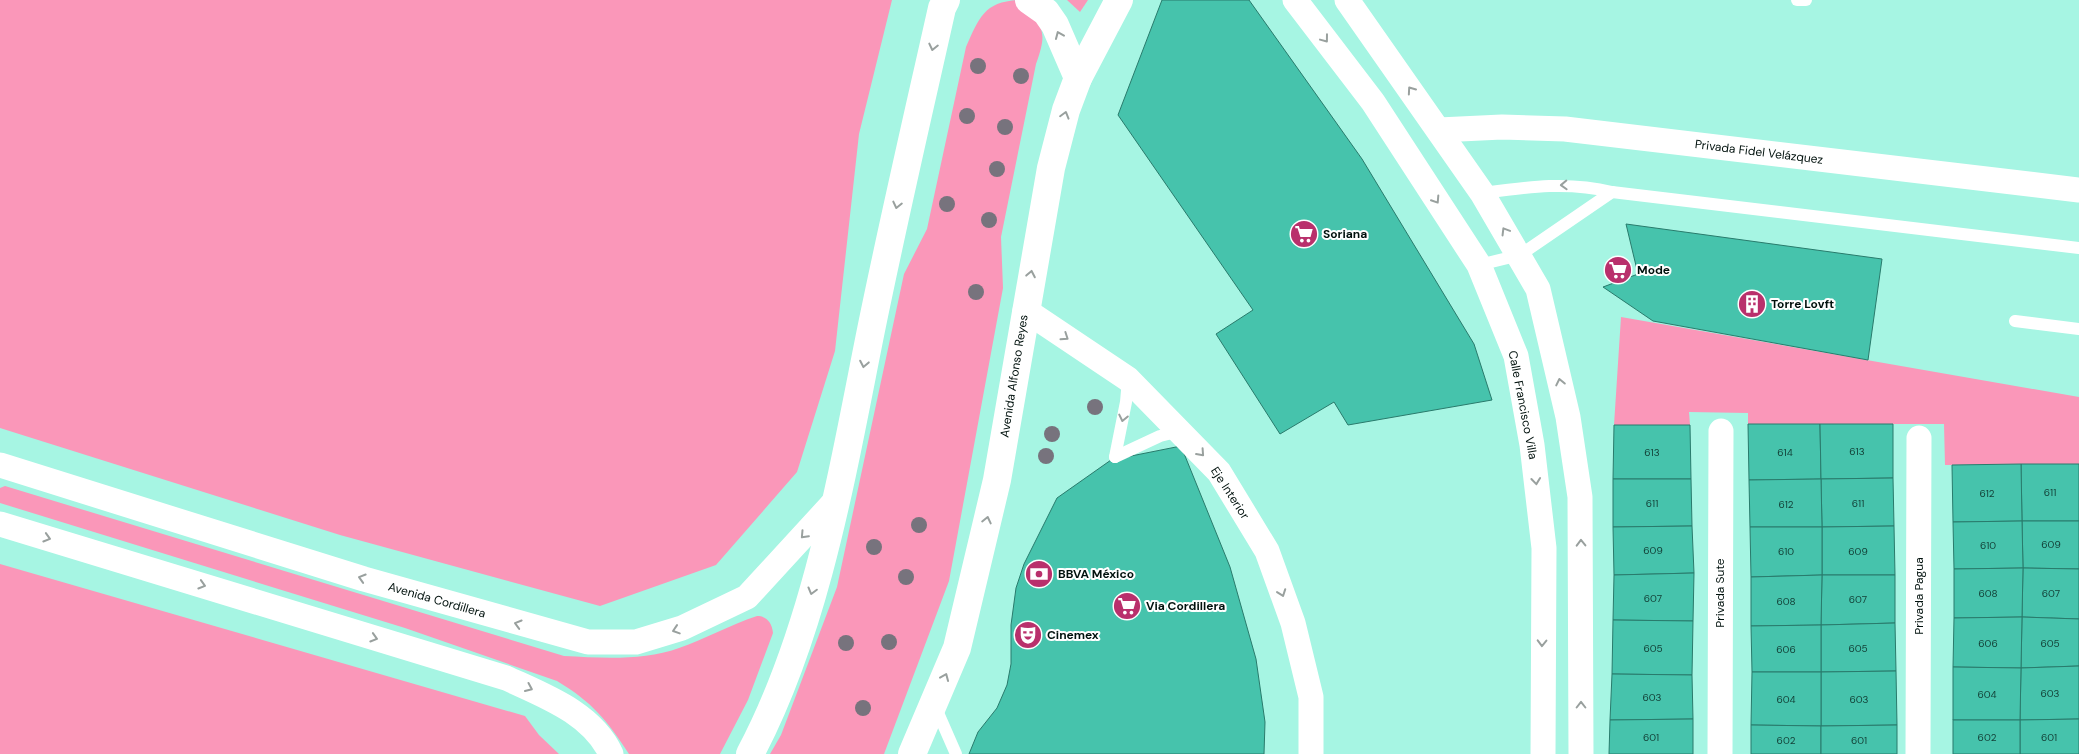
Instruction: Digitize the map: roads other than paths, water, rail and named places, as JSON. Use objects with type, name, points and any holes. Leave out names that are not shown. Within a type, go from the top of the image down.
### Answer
[{"type":"main road","points":[[1029,0],[1046,12],[1055,25],[1078,78]]},
{"type":"main road","name":"Avenida Alfonso Reyes","points":[[912,754],[957,648],[995,489],[1051,168],[1066,110],[1078,78],[1119,0]]},
{"type":"main road","points":[[750,754],[762,732],[797,643],[837,499],[884,265],[950,3]]},
{"type":"street","name":"Calle Francisco Villa","points":[[1295,0],[1373,102],[1479,265],[1516,356],[1532,445],[1544,548],[1542,754]]},
{"type":"street","points":[[1347,0],[1482,193],[1520,255],[1538,289],[1568,417],[1580,497],[1581,754]]},
{"type":"street","name":"Privada Fidel Velázquez","points":[[1439,130],[1502,127],[1565,129],[2079,190]]},
{"type":"street","name":"Eje Interior","points":[[1025,310],[1128,379],[1181,431],[1219,472],[1267,551],[1293,623],[1311,697],[1311,754]]},
{"type":"street","points":[[1516,356],[1552,348]]},
{"type":"street","name":"Privada Sute","points":[[1720,754],[1721,431]]},
{"type":"street","name":"Privada Pagua","points":[[1918,754],[1919,438]]},
{"type":"street","name":"Avenida Cordillera","points":[[0,464],[364,579],[588,642],[636,642],[682,628],[747,597],[837,499]]},
{"type":"street","points":[[0,524],[506,678],[578,714],[606,743],[611,754]]},
{"type":"lane","points":[[1796,0],[1806,0]]},
{"type":"lane","points":[[1482,193],[1568,185],[1586,186],[1612,192],[2079,248]]},
{"type":"lane","points":[[1479,265],[1520,255],[1612,192]]},
{"type":"lane","points":[[2015,321],[2079,329]]},
{"type":"lane","points":[[1128,379],[1126,402],[1115,457],[1150,440],[1181,431]]},
{"type":"lane","points":[[934,702],[956,754]]},
{"type":"place","name":"Soriana","points":[[1304,234]]},
{"type":"place","name":"Mode","points":[[1618,270]]},
{"type":"place","name":"Torre Lovft","points":[[1752,304]]},
{"type":"place","name":"BBVA México","points":[[1039,574]]},
{"type":"place","name":"Via Cordillera","points":[[1127,606]]},
{"type":"place","name":"Cinemex","points":[[1028,635]]}]
